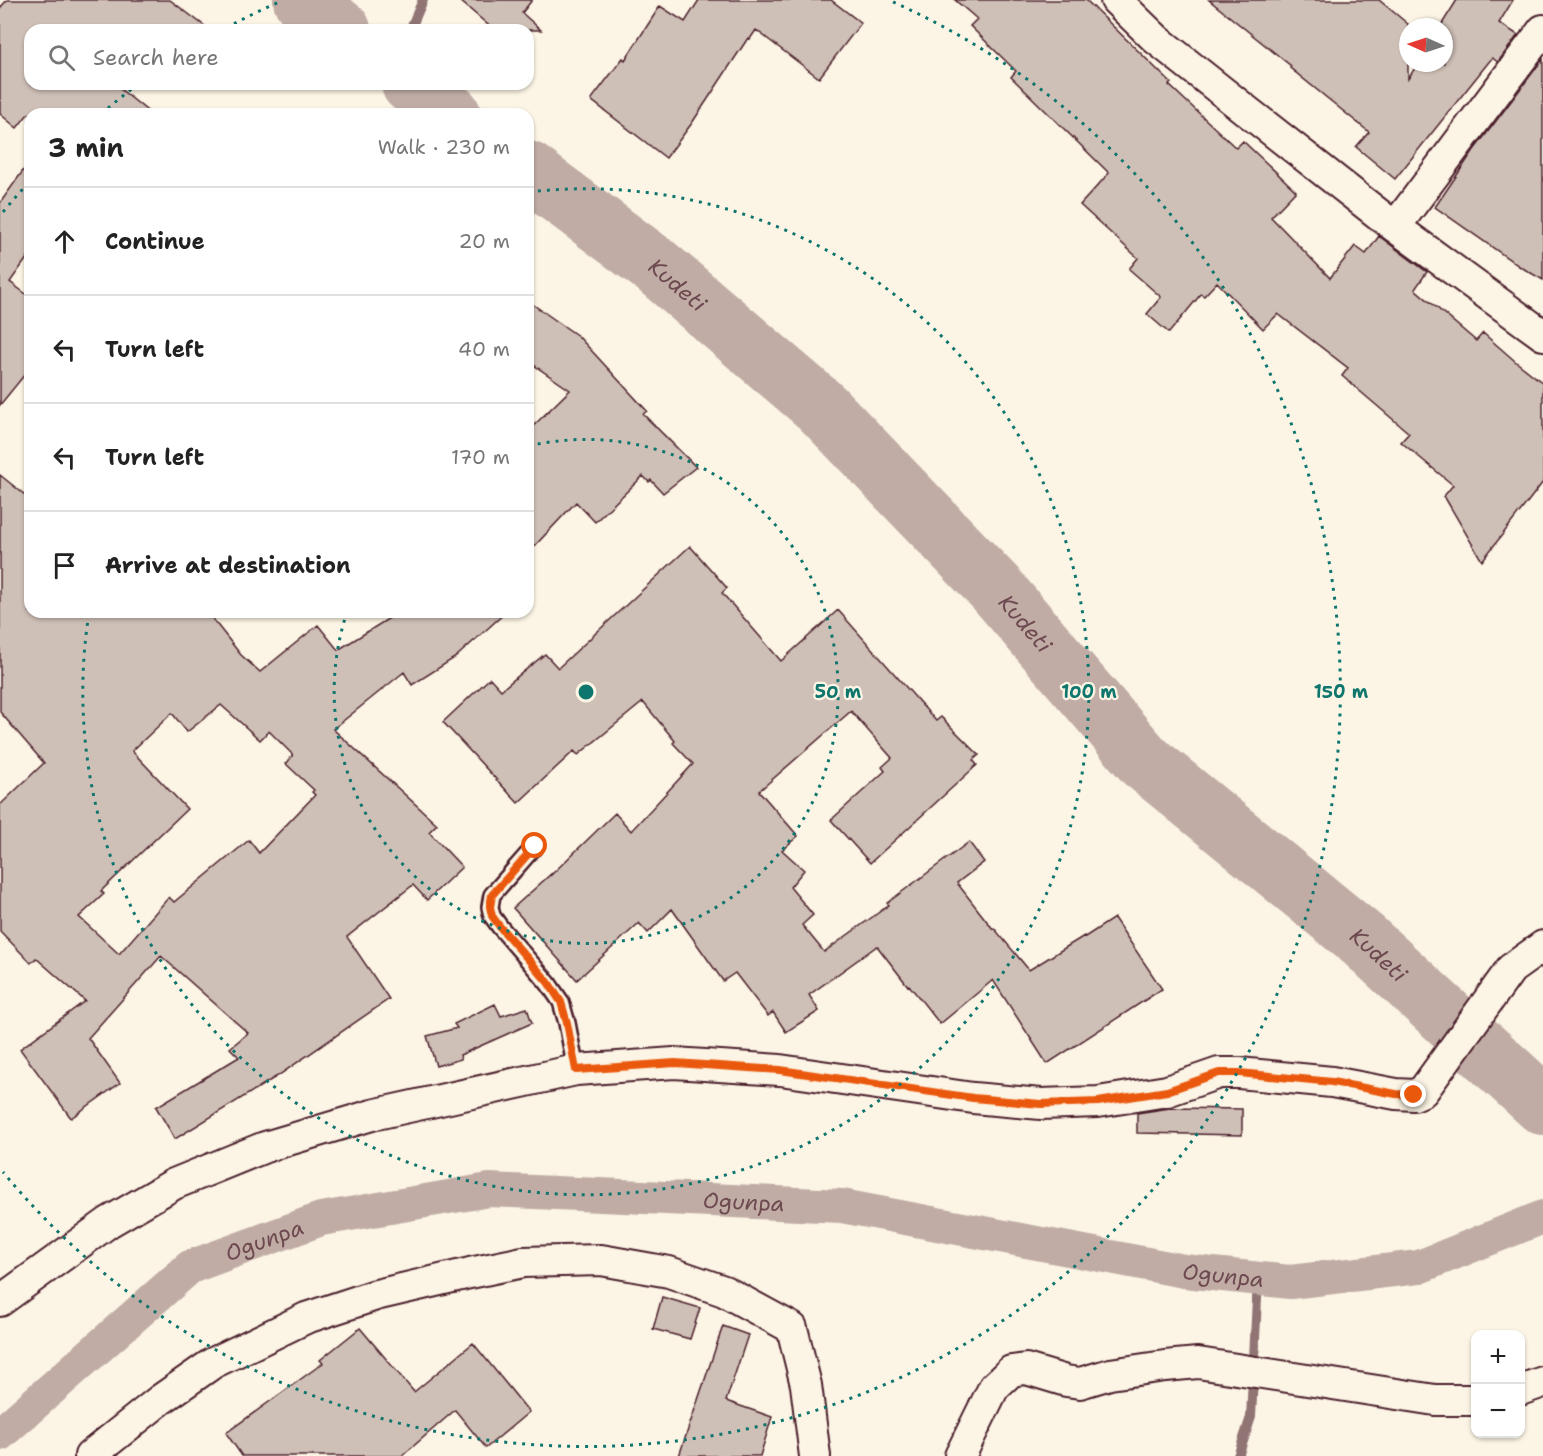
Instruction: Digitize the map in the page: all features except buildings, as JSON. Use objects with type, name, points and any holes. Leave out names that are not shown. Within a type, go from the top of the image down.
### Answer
[{"type":"street","points":[[1116,0],[1156,39],[1395,227],[1543,335]]},
{"type":"street","points":[[1395,227],[1543,30]]},
{"type":"street","points":[[0,1301],[109,1222],[174,1184],[265,1148],[372,1115],[576,1070],[675,1063],[780,1070],[973,1098],[1041,1104],[1098,1102],[1167,1091],[1219,1073],[1332,1082],[1396,1094],[1414,1095],[1423,1091],[1511,969],[1543,946]]},
{"type":"street","points":[[90,1456],[160,1400],[213,1364],[306,1318],[376,1295],[523,1262],[601,1260],[669,1272],[724,1291],[792,1328],[806,1385],[815,1456]]},
{"type":"street","points":[[960,1456],[994,1387],[1011,1371],[1026,1369],[1080,1383],[1110,1374],[1198,1363],[1435,1400],[1471,1400]]},
{"type":"street","points":[[1525,1389],[1543,1382]]},
{"type":"lane","points":[[535,846],[492,895],[490,907],[492,916],[500,927],[548,982],[561,1002],[576,1070]]},
{"type":"waterway","name":"Kudeti","points":[[303,0],[333,24]]},
{"type":"waterway","points":[[413,24],[423,0]]},
{"type":"waterway","name":"Kudeti","points":[[419,90],[443,108]]},
{"type":"waterway","name":"Kudeti","points":[[534,175],[657,267],[821,407],[996,589],[1144,761],[1363,940],[1543,1105]]},
{"type":"waterway","name":"Ogunpa","points":[[0,1434],[190,1267],[321,1219],[489,1190],[842,1206],[1184,1271],[1290,1282],[1419,1267],[1543,1217]]},
{"type":"waterway","points":[[1238,1456],[1251,1417],[1258,1279]]},
{"type":"route","points":[[535,846],[492,895],[490,907],[492,916],[500,927],[548,982],[561,1002],[576,1070],[675,1063],[780,1070],[973,1098],[1041,1104],[1098,1102],[1167,1091],[1219,1073],[1332,1082],[1396,1094],[1414,1095]]}]
